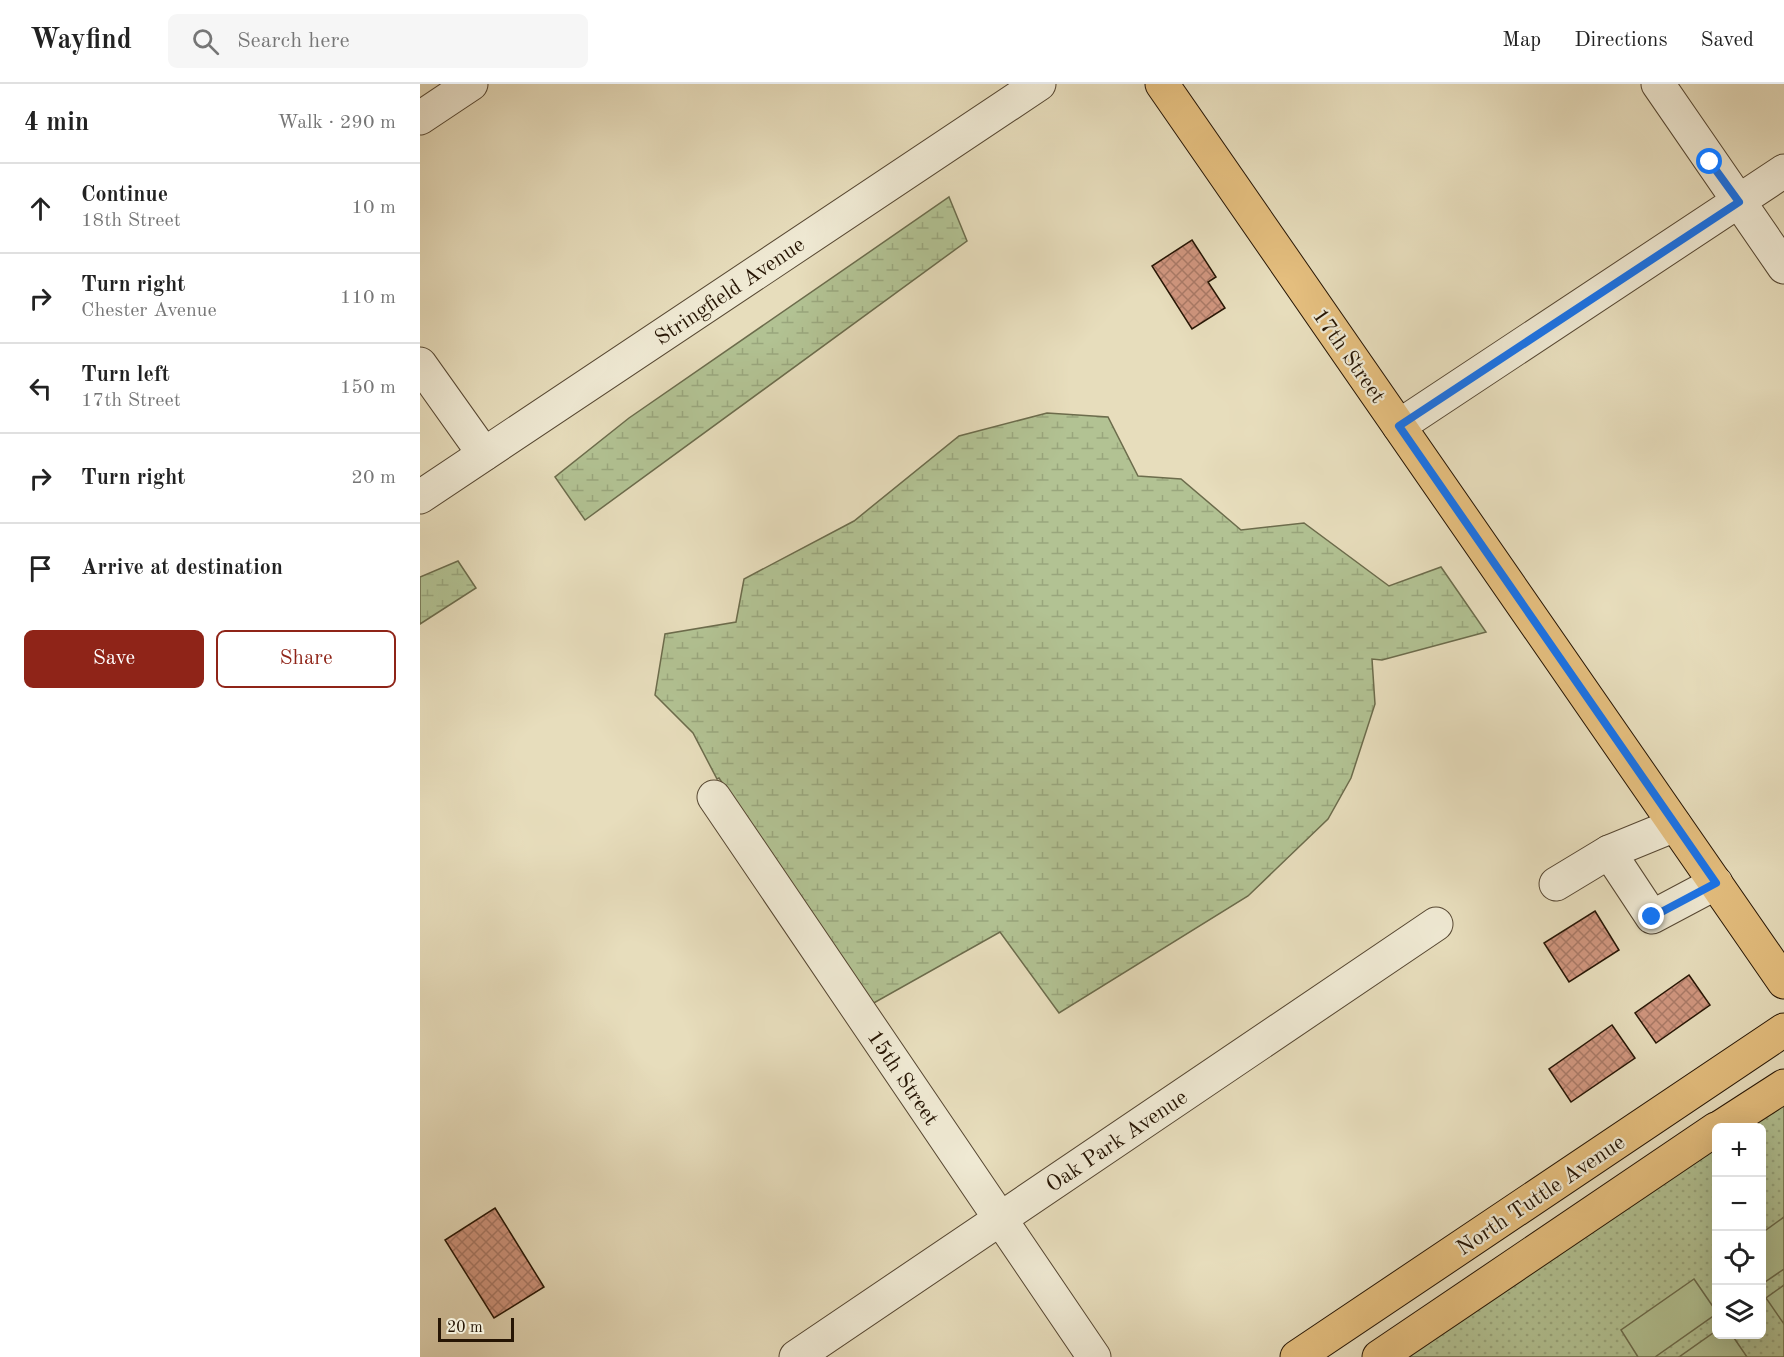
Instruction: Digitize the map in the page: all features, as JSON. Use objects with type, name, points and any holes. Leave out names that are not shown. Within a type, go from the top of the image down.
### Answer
[{"type":"main road","name":"17th Street","points":[[1162,84],[1784,982]]},
{"type":"main road","name":"North Tuttle Avenue","points":[[1297,1357],[1784,1030]]},
{"type":"main road","name":"North Tuttle Avenue","points":[[1726,1123],[1784,1086]]},
{"type":"main road","name":"North Tuttle Avenue","points":[[1379,1357],[1712,1132]]},
{"type":"street","points":[[420,118],[471,84]]},
{"type":"street","name":"Stringfield Avenue","points":[[420,497],[1039,84]]},
{"type":"street","points":[[1658,84],[1784,267]]},
{"type":"street","points":[[1399,426],[1784,171]]},
{"type":"street","points":[[420,364],[484,454]]},
{"type":"street","name":"15th Street","points":[[714,797],[1094,1357]]},
{"type":"street","points":[[1556,884],[1609,852],[1675,825]]},
{"type":"street","points":[[1609,852],[1652,917],[1716,883]]},
{"type":"street","name":"Oak Park Avenue","points":[[796,1357],[1436,924]]},
{"type":"green space","points":[[949,197],[967,241],[585,520],[555,477],[629,418]]},
{"type":"green space","points":[[1047,413],[1108,417],[1138,476],[1181,479],[1241,530],[1304,523],[1389,586],[1441,567],[1486,632],[1382,660],[1372,659],[1375,704],[1351,778],[1328,819],[1248,896],[1059,1013],[1000,932],[872,1004],[719,778],[717,779],[693,733],[655,695],[665,634],[736,622],[744,579],[854,521],[959,436]]},
{"type":"green space","points":[[458,561],[476,588],[420,624],[420,577]]},
{"type":"green space","points":[[1784,1101],[1784,1357],[1404,1357],[1712,1151],[1712,1339],[1766,1339],[1766,1123],[1752,1123]]},
{"type":"green space","points":[[1784,1217],[1784,1269],[1766,1281],[1766,1231]]},
{"type":"green space","points":[[1694,1279],[1712,1305],[1712,1317],[1655,1357],[1638,1357],[1621,1330]]},
{"type":"green space","points":[[1784,1285],[1784,1324],[1766,1298]]},
{"type":"green space","points":[[1712,1334],[1712,1339],[1735,1339],[1747,1357],[1679,1357]]},
{"type":"building","points":[[1192,240],[1216,277],[1208,282],[1225,308],[1192,329],[1152,266]]},
{"type":"building","points":[[1595,911],[1619,950],[1569,982],[1544,943]]},
{"type":"building","points":[[1689,975],[1710,1005],[1656,1043],[1635,1013]]},
{"type":"building","points":[[1612,1025],[1635,1058],[1571,1102],[1549,1069]]},
{"type":"building","points":[[495,1208],[544,1287],[494,1318],[445,1240]]},
{"type":"route","points":[[1652,917],[1716,883],[1399,426],[1739,202],[1710,162]]}]
